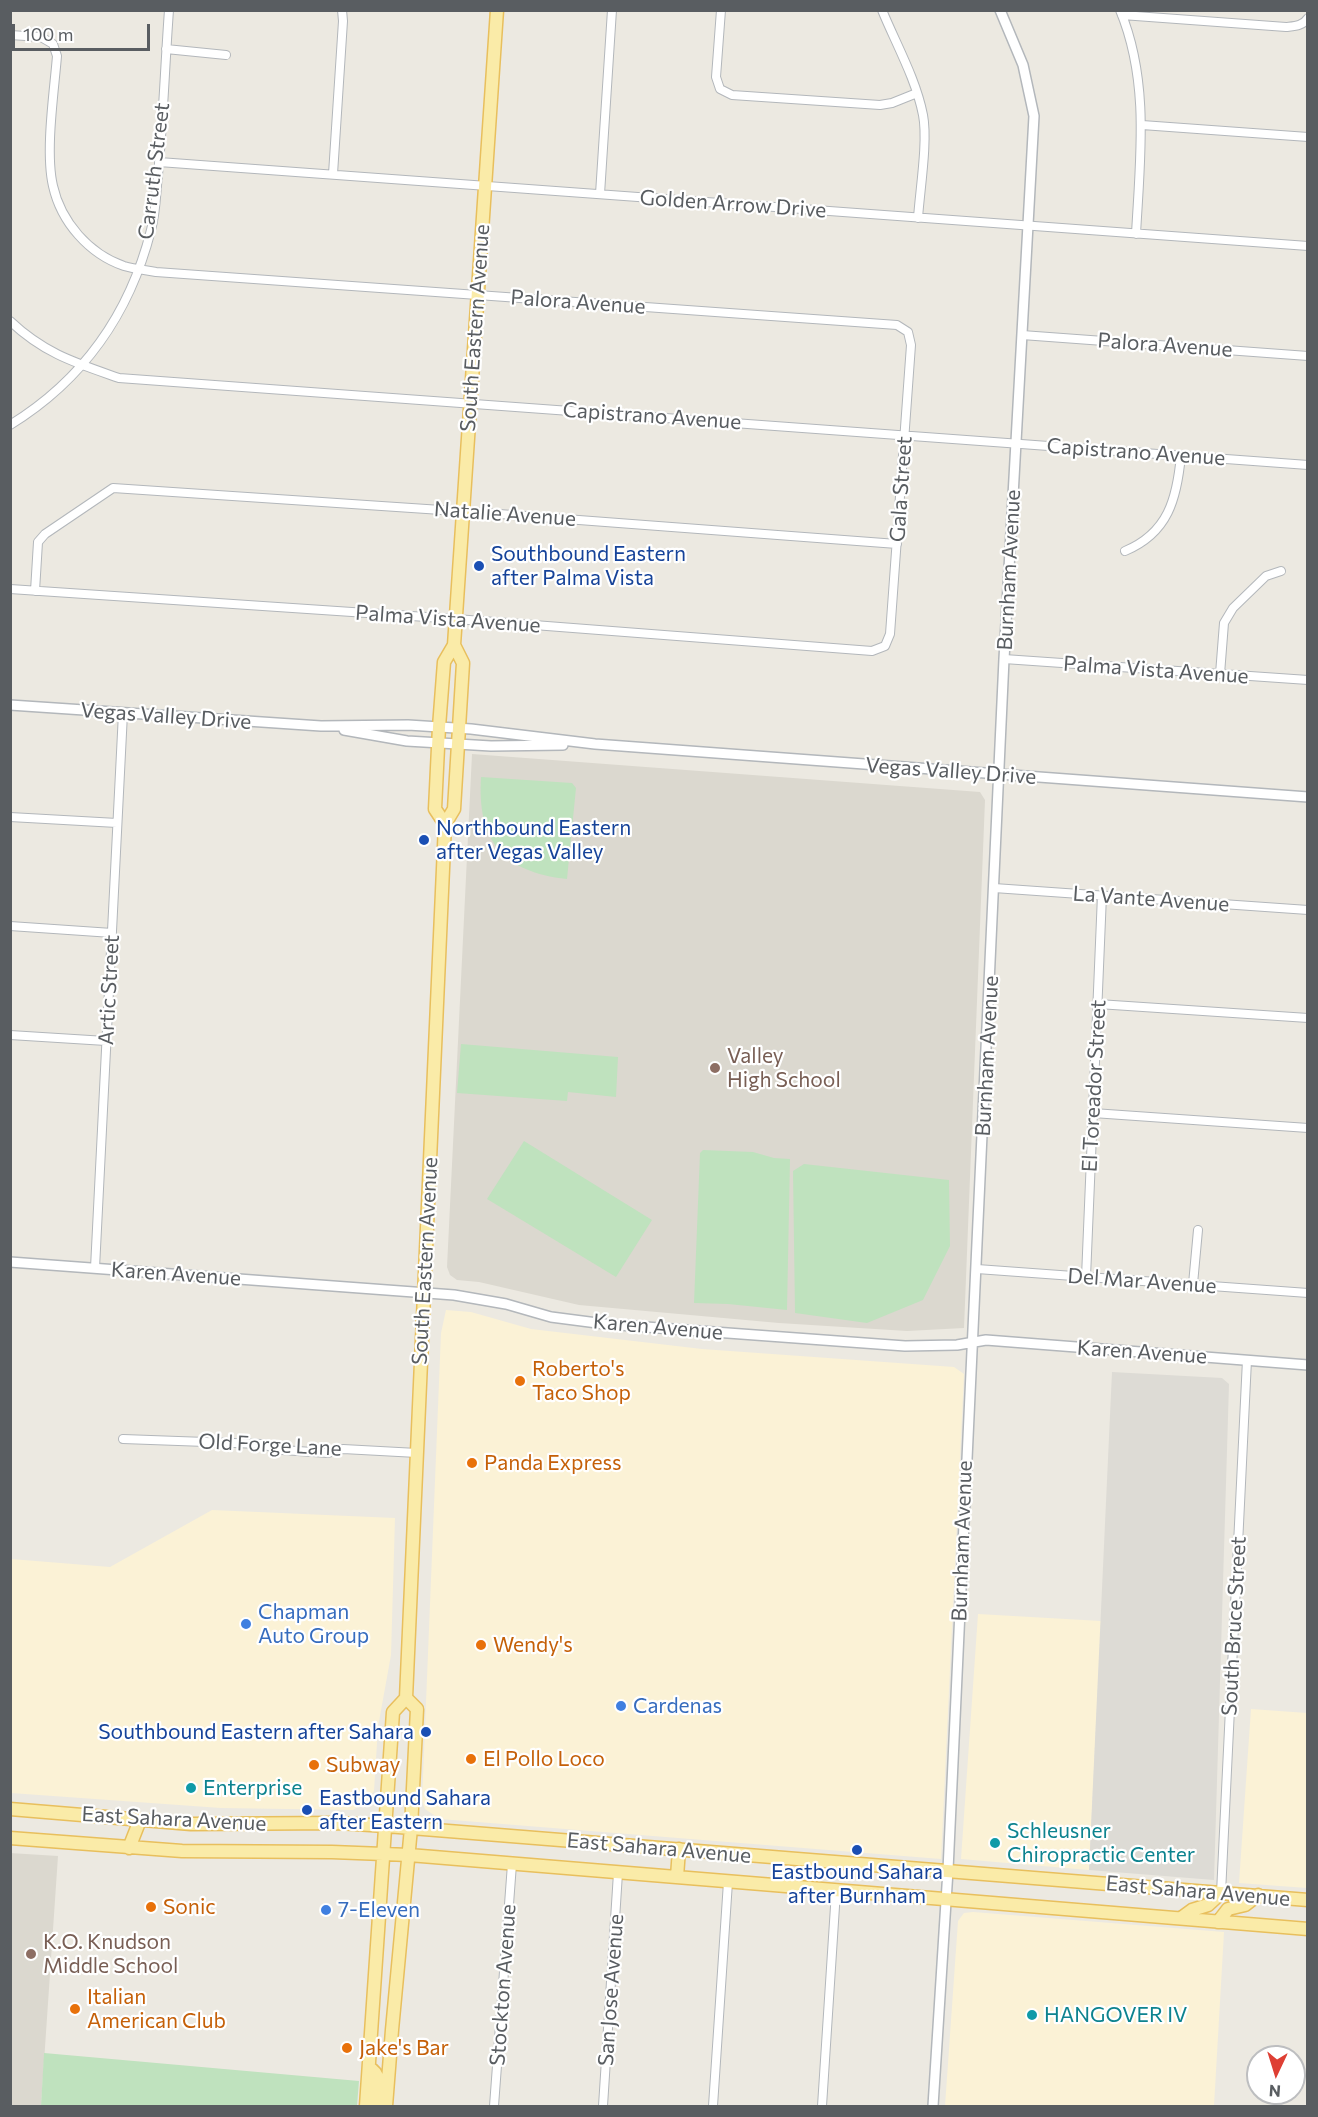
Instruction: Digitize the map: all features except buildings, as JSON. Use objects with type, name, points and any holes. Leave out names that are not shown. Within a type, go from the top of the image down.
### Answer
[{"type":"main road","name":"South Eastern Avenue","points":[[445,824],[435,809],[439,727],[444,662],[454,645],[497,10]]},
{"type":"main road","name":"South Eastern Avenue","points":[[366,2106],[393,1712],[406,1698],[445,824],[454,809],[463,663],[454,645]]},
{"type":"main road","name":"South Eastern Avenue","points":[[386,2106],[409,1856],[417,1709],[406,1698]]},
{"type":"main road","name":"East Sahara Avenue","points":[[10,1809],[203,1824],[339,1823],[386,1826],[1308,1899]]},
{"type":"main road","points":[[129,1848],[140,1820]]},
{"type":"main road","name":"East Sahara Avenue","points":[[10,1838],[208,1852],[383,1854],[1308,1929]]},
{"type":"main road","points":[[677,1877],[679,1849]]},
{"type":"main road","points":[[1181,1918],[1192,1910],[1208,1905],[1221,1893]]},
{"type":"main road","points":[[1218,1922],[1228,1909],[1245,1905],[1258,1895]]},
{"type":"main road","points":[[369,2068],[375,2071],[378,2077],[378,2106]]},
{"type":"street","name":"Carruth Street","points":[[10,425],[32,412],[63,385],[98,346],[121,309],[140,269],[152,227],[159,162],[168,10]]},
{"type":"street","points":[[333,174],[344,21],[342,10]]},
{"type":"street","points":[[600,194],[612,10]]},
{"type":"street","points":[[721,10],[716,77],[720,89],[732,95],[880,105],[917,93]]},
{"type":"street","points":[[882,10],[917,93],[923,116],[918,218]]},
{"type":"street","name":"Burnham Avenue","points":[[933,2106],[948,1870],[1004,659],[1034,116],[1023,65],[1000,10]]},
{"type":"street","points":[[1136,234],[1142,125],[1139,81],[1131,40],[1121,13],[1286,27],[1297,26],[1306,20]]},
{"type":"street","name":"Palora Avenue","points":[[10,35],[41,37],[53,44],[57,56],[50,155],[52,185],[68,221],[79,236],[93,250],[124,266],[167,273],[897,325],[908,332]]},
{"type":"street","points":[[166,49],[226,55]]},
{"type":"street","points":[[1142,125],[1308,137]]},
{"type":"street","name":"Golden Arrow Drive","points":[[159,162],[1308,246]]},
{"type":"street","name":"Capistrano Avenue","points":[[10,321],[37,343],[64,359],[119,378],[1308,465]]},
{"type":"street","name":"Gala Street","points":[[885,646],[890,634],[905,435],[911,345],[908,332]]},
{"type":"street","name":"Palora Avenue","points":[[1022,334],[1308,356]]},
{"type":"street","points":[[1125,551],[1140,545],[1159,527],[1168,514],[1178,484],[1181,455]]},
{"type":"street","name":"Natalie Avenue","points":[[35,591],[38,542],[45,534],[113,488],[463,511],[897,544]]},
{"type":"street","points":[[1220,674],[1224,623],[1233,608],[1266,576],[1281,571]]},
{"type":"street","name":"Palma Vista Avenue","points":[[10,589],[456,619],[872,651],[885,646]]},
{"type":"street","name":"Palma Vista Avenue","points":[[1004,659],[1308,680]]},
{"type":"street","name":"Vegas Valley Drive","points":[[10,705],[321,726],[408,725],[491,730],[595,744],[1308,797]]},
{"type":"street","name":"Artic Street","points":[[95,1268],[123,713]]},
{"type":"street","name":"Vegas Valley Drive","points":[[321,726],[407,741],[491,746],[595,744]]},
{"type":"street","points":[[10,817],[117,824]]},
{"type":"street","name":"La Vante Avenue","points":[[994,888],[1308,910]]},
{"type":"street","name":"El Toreador Street","points":[[1086,1277],[1102,896]]},
{"type":"street","points":[[10,926],[112,933]]},
{"type":"street","points":[[1098,1004],[1308,1018]]},
{"type":"street","points":[[10,1035],[106,1041]]},
{"type":"street","points":[[1093,1113],[1308,1128]]},
{"type":"street","points":[[1193,1284],[1198,1230]]},
{"type":"street","name":"Karen Avenue","points":[[10,1262],[454,1295],[506,1304],[551,1317],[605,1324],[905,1346],[957,1345],[986,1340],[1308,1365]]},
{"type":"street","name":"Del Mar Avenue","points":[[977,1269],[1308,1293]]},
{"type":"street","name":"South Bruce Street","points":[[1221,1893],[1246,1360]]},
{"type":"street","name":"Old Forge Lane","points":[[123,1439],[261,1444],[282,1450],[327,1453],[344,1449],[417,1454]]},
{"type":"street","name":"Stockton Avenue","points":[[494,2106],[512,1864]]},
{"type":"street","name":"San Jose Avenue","points":[[603,2106],[618,1873]]},
{"type":"street","points":[[712,2106],[728,1882]]},
{"type":"street","points":[[822,2106],[836,1891]]},
{"type":"shaded area","name":"Valley High School","points":[[472,754],[980,792],[985,800],[964,1328],[907,1331],[779,1323],[579,1305],[479,1282],[457,1280],[450,1275],[447,1267]]},
{"type":"shaded area","points":[[446,1310],[471,1312],[531,1329],[702,1349],[954,1367],[964,1374],[941,1859],[440,1819],[425,1809],[422,1801],[441,1333]]},
{"type":"shaded area","points":[[1112,1372],[1222,1378],[1229,1384],[1214,1880],[1089,1870]]},
{"type":"shaded area","points":[[212,1510],[395,1518],[391,1655],[378,1727],[374,1791],[365,1802],[353,1810],[221,1808],[11,1793],[11,1559],[110,1567]]},
{"type":"shaded area","points":[[978,1614],[1101,1621],[1089,1870],[961,1859]]},
{"type":"shaded area","points":[[1251,1709],[1307,1713],[1307,1888],[1239,1883]]},
{"type":"shaded area","name":"K.O. Knudson Middle School","points":[[10,1853],[58,1856],[41,2106],[11,2106]]},
{"type":"shaded area","points":[[964,1913],[1224,1932],[1214,2106],[945,2106],[958,1921]]},
{"type":"green space","points":[[481,777],[572,783],[576,788],[567,879],[526,869],[511,861],[498,849],[484,819]]},
{"type":"green space","points":[[461,1044],[618,1057],[616,1097],[568,1092],[567,1101],[457,1093]]},
{"type":"green space","points":[[524,1141],[652,1220],[616,1277],[487,1199]]},
{"type":"green space","points":[[703,1150],[753,1152],[774,1158],[790,1159],[787,1310],[694,1303],[700,1153]]},
{"type":"green space","points":[[804,1164],[949,1180],[950,1246],[923,1300],[867,1323],[795,1313],[793,1171]]},
{"type":"green space","points":[[44,2053],[359,2081],[357,2106],[41,2106]]},
{"type":"place","name":"Southbound Eastern after Palma Vista","points":[[479,566]]},
{"type":"place","name":"Northbound Eastern after Vegas Valley","points":[[424,840]]},
{"type":"place","name":"Valley High School","points":[[715,1068]]},
{"type":"place","name":"Roberto's Taco Shop","points":[[520,1381]]},
{"type":"place","name":"Panda Express","points":[[472,1463]]},
{"type":"place","name":"Chapman Auto Group","points":[[246,1624]]},
{"type":"place","name":"Wendy's","points":[[481,1645]]},
{"type":"place","name":"Cardenas","points":[[621,1706]]},
{"type":"place","name":"Southbound Eastern after Sahara","points":[[426,1732]]},
{"type":"place","name":"El Pollo Loco","points":[[471,1759]]},
{"type":"place","name":"Subway","points":[[314,1765]]},
{"type":"place","name":"Enterprise","points":[[191,1788]]},
{"type":"place","name":"Eastbound Sahara after Eastern","points":[[307,1810]]},
{"type":"place","name":"Schleusner Chiropractic Center","points":[[995,1843]]},
{"type":"place","name":"Eastbound Sahara after Burnham","points":[[857,1850]]},
{"type":"place","name":"Sonic","points":[[151,1907]]},
{"type":"place","name":"7-Eleven","points":[[326,1910]]},
{"type":"place","name":"K.O. Knudson Middle School","points":[[31,1954]]},
{"type":"place","name":"Italian American Club","points":[[75,2009]]},
{"type":"place","name":"HANGOVER IV","points":[[1032,2015]]},
{"type":"place","name":"Jake's Bar","points":[[347,2048]]}]
